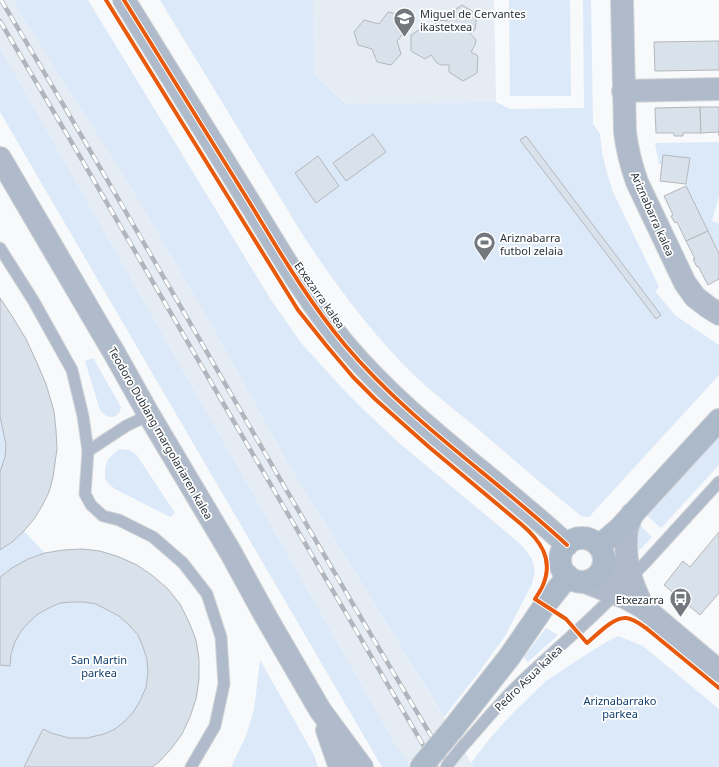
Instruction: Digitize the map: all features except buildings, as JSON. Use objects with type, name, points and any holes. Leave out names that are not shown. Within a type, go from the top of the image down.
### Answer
[{"type":"main road","points":[[601,553],[632,514],[719,420]]},
{"type":"main road","points":[[580,538],[594,542],[601,553],[603,566],[601,572],[591,580],[576,579],[563,571],[560,557],[567,544],[573,540],[580,538]]},
{"type":"main road","name":"Pedro Asua kalea","points":[[422,767],[457,739],[510,656],[545,605],[576,579]]},
{"type":"street","name":"Etxezarra kalea","points":[[124,0],[285,261],[314,304],[345,345],[388,392],[567,544]]},
{"type":"street","name":"Ariznabarra kalea","points":[[622,0],[623,91],[625,132],[628,153],[637,182],[685,283],[695,297],[719,314]]},
{"type":"street","points":[[623,91],[719,89]]},
{"type":"street","name":"Teodoro Dublang margolariaren kalea","points":[[0,158],[231,553],[320,710],[362,767]]},
{"type":"street","points":[[630,591],[626,557],[628,528],[632,514]]},
{"type":"street","points":[[601,553],[630,591],[719,670]]},
{"type":"street","points":[[576,579],[630,591]]},
{"type":"street","name":"Teodoro Dublang margolariaren kalea","points":[[320,710],[338,765]]},
{"type":"lane","points":[[0,248],[34,300],[72,370],[83,416],[88,451],[85,494],[91,504],[103,516],[119,520],[153,537],[183,563],[207,594],[221,637],[224,684],[215,726],[191,767]]},
{"type":"lane","points":[[88,451],[126,426],[149,415]]},
{"type":"lane","name":"Pedro Asua kalea","points":[[446,767],[457,739],[488,717],[515,688],[577,631],[630,591],[649,558],[719,482]]},
{"type":"shaded area","points":[[0,0],[14,0],[21,15],[127,181],[207,317],[290,467],[473,767],[411,767],[394,742],[0,48]]},
{"type":"shaded area","name":"Miguel de Cervantes ikastetxea","points":[[160,0],[494,0],[496,102],[348,104],[314,74],[313,2],[163,5]]},
{"type":"green space","points":[[14,0],[88,0],[271,300],[302,344],[343,389],[399,443],[518,542],[532,559],[535,571],[532,584],[505,636],[444,717],[290,467],[207,317],[127,181],[21,15]]},
{"type":"green space","name":"Ariznabarra futbol zelaia","points":[[160,0],[313,0],[314,74],[347,104],[496,102],[510,109],[584,108],[583,0],[591,0],[593,124],[600,134],[602,152],[613,192],[659,287],[655,291],[676,316],[719,345],[719,375],[589,517],[581,516],[414,375],[368,325],[340,289],[301,232]]},
{"type":"green space","points":[[509,0],[570,0],[571,96],[510,96]]},
{"type":"green space","points":[[0,48],[394,742],[411,767],[382,767],[0,112]]},
{"type":"green space","points":[[719,142],[719,196],[712,221],[719,223],[719,254],[685,184],[687,184],[690,158],[663,155],[662,164],[659,164],[655,143]]},
{"type":"green space","name":"San Martin parkea","points":[[0,298],[12,315],[33,353],[49,394],[54,415],[56,462],[54,476],[46,498],[24,531],[45,553],[72,550],[100,551],[125,559],[148,572],[167,589],[182,609],[193,632],[199,656],[199,682],[193,708],[177,741],[166,755],[152,767],[0,767]]},
{"type":"green space","points":[[93,358],[121,407],[116,416],[111,417],[105,415],[100,410],[85,361]]},
{"type":"green space","points":[[719,433],[719,465],[661,528],[645,514]]},
{"type":"green space","points":[[119,449],[129,450],[136,454],[175,513],[170,517],[115,489],[108,483],[105,478],[105,469],[108,459]]},
{"type":"green space","points":[[639,524],[652,537],[636,554],[632,548]]},
{"type":"green space","points":[[546,628],[558,635],[528,662],[524,657]]},
{"type":"green space","name":"Ariznabarrako parkea","points":[[618,636],[643,646],[719,709],[719,767],[473,767],[471,763],[491,737],[546,681],[593,650]]},
{"type":"green space","points":[[260,660],[314,755],[318,767],[231,767],[246,736],[254,710]]},
{"type":"railway","points":[[1,0],[114,191],[336,576],[450,767]]},
{"type":"railway","points":[[0,21],[436,767]]},
{"type":"cycle path","points":[[106,0],[298,310],[353,377],[375,399],[429,447],[528,530],[539,543],[546,558],[547,567],[543,585],[535,599],[566,619],[587,643],[605,627],[616,620],[626,618],[634,621],[646,628],[719,688]]},
{"type":"cycle path","points":[[124,0],[294,274],[331,328],[370,373],[396,399],[567,545]]},
{"type":"place","name":"Miguel de Cervantes ikastetxea","points":[[404,38]]},
{"type":"place","name":"Ariznabarra futbol zelaia","points":[[485,262]]},
{"type":"place","name":"Etxezarra","points":[[680,618]]}]
